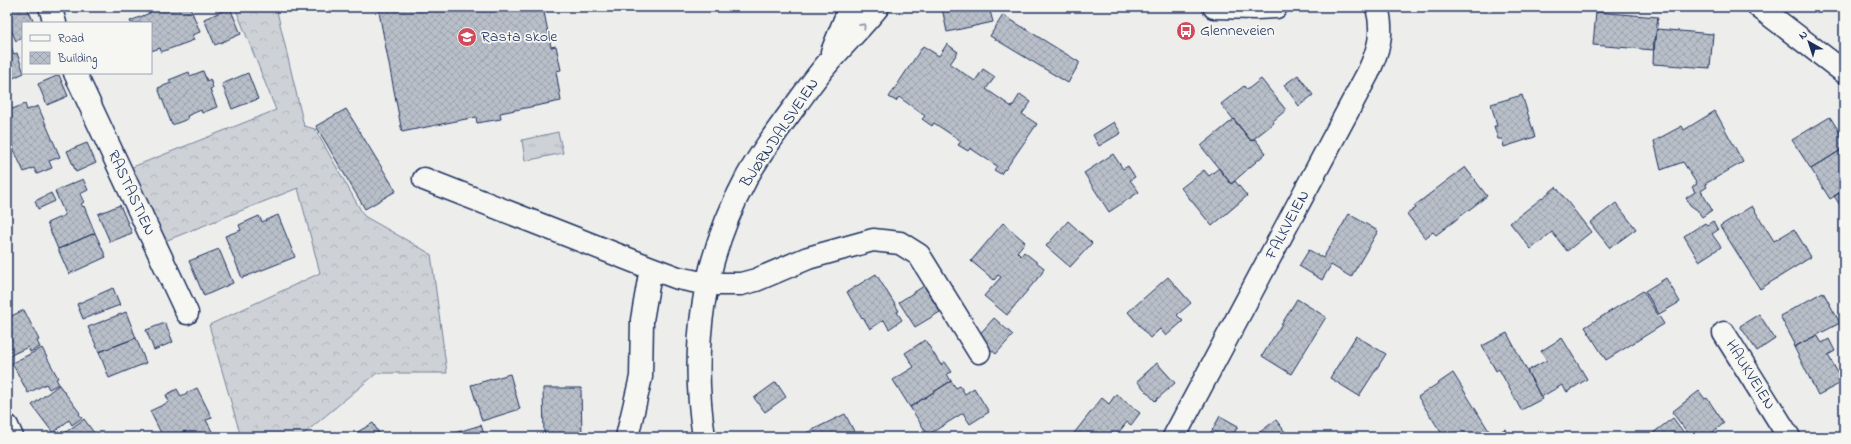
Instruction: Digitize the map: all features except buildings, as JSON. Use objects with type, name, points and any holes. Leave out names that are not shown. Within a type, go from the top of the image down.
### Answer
[{"type":"street","points":[[50,7],[55,22]]},
{"type":"street","name":"BJØRNDALSVEIEN","points":[[827,64],[850,7]]},
{"type":"street","name":"BJØRNDALSVEIEN","points":[[704,437],[698,382],[699,329],[707,284],[720,236],[746,179],[764,150],[827,64],[878,7]]},
{"type":"street","points":[[1214,7],[1276,7]]},
{"type":"street","name":"FALKVEIEN","points":[[1174,437],[1368,73],[1378,51],[1380,37],[1381,23],[1377,7]]},
{"type":"street","points":[[1759,7],[1844,72]]},
{"type":"street","name":"RASTASTIEN","points":[[75,74],[187,313]]},
{"type":"street","points":[[424,179],[651,268],[678,278],[707,284],[741,284],[756,280],[808,258],[873,240],[900,243],[919,255],[979,352]]},
{"type":"street","points":[[627,437],[641,377],[642,320],[651,268]]},
{"type":"street","name":"HAUKVEIEN","points":[[1724,334],[1789,437]]},
{"type":"street","points":[[7,426],[12,437]]},
{"type":"green space","points":[[235,7],[276,7],[304,126],[315,129],[364,216],[431,254],[447,373],[377,373],[300,437],[241,437],[209,325],[320,273],[298,188],[165,241],[130,168],[276,110]]},
{"type":"green space","points":[[558,132],[563,153],[525,161],[522,140]]},
{"type":"place","name":"Glenneveien","points":[[1186,31]]},
{"type":"place","name":"Rasta skole","points":[[467,37]]}]
